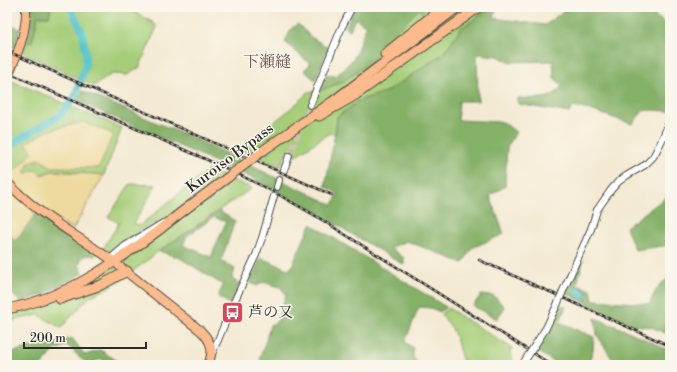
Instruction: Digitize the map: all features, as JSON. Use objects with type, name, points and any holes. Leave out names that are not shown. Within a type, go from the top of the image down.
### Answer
[{"type":"highway","points":[[332,102],[362,72],[444,7]]},
{"type":"highway","name":"Kuroiso Bypass","points":[[7,309],[53,296],[80,284],[128,253],[261,152],[332,102],[458,7]]},
{"type":"highway","points":[[289,132],[354,96],[480,7]]},
{"type":"highway","points":[[22,305],[36,306],[46,304],[101,285],[117,264]]},
{"type":"highway","points":[[22,305],[81,276],[117,264]]},
{"type":"main road","points":[[7,78],[19,51],[26,18],[26,7]]},
{"type":"main road","points":[[7,182],[27,202],[117,264],[201,331],[210,342],[212,354],[208,365]]},
{"type":"street","points":[[310,105],[341,29],[352,7]]},
{"type":"street","points":[[523,364],[546,328],[591,229],[597,210],[618,182],[645,165],[653,157],[657,152],[670,120]]},
{"type":"street","points":[[284,170],[289,156]]},
{"type":"street","points":[[277,187],[279,180]]},
{"type":"street","points":[[212,354],[260,245],[274,196]]},
{"type":"street","points":[[117,264],[125,246],[143,234],[181,213]]},
{"type":"green space","points":[[31,7],[51,7],[49,16],[38,16],[32,42],[27,42],[31,22]]},
{"type":"green space","points":[[51,7],[125,7],[154,23],[157,27],[139,68],[127,75],[112,74],[94,86],[23,53],[27,42],[32,42],[38,16],[49,16]]},
{"type":"green space","points":[[355,7],[437,7],[425,16],[419,9],[394,34],[370,62],[344,81],[320,91],[326,74],[336,76],[354,58],[366,26],[355,18],[350,30],[345,28]]},
{"type":"green space","points":[[437,7],[493,7],[461,28],[444,53],[388,91],[358,101],[337,117],[336,134],[330,133],[295,156],[285,156],[280,167],[241,150],[296,104],[308,92],[320,91],[344,81],[370,62],[394,34],[419,9]]},
{"type":"green space","points":[[493,7],[497,7],[494,18],[545,25],[569,7],[654,7],[655,16],[670,26],[670,111],[644,110],[632,124],[590,110],[573,107],[569,113],[518,104],[518,98],[549,97],[558,90],[562,85],[554,78],[553,61],[509,62],[498,56],[477,54],[478,101],[459,101],[458,120],[503,122],[516,132],[507,148],[505,186],[490,196],[504,234],[472,248],[463,263],[407,241],[390,248],[404,258],[404,265],[310,209],[254,179],[77,101],[82,91],[195,139],[333,205],[338,194],[325,186],[337,117],[358,101],[388,91],[444,53],[461,28]]},
{"type":"green space","points":[[7,22],[20,29],[14,48],[7,45]]},
{"type":"green space","points":[[298,24],[311,37],[329,48],[315,80],[304,70],[310,64],[285,42],[291,29]]},
{"type":"green space","points":[[10,80],[122,128],[104,175],[60,171],[35,175],[28,175],[24,173],[29,163],[39,159],[52,167],[63,128],[47,131],[27,143],[34,153],[15,172],[10,168],[7,172],[7,89]]},
{"type":"green space","points":[[208,170],[224,176],[175,211],[143,229],[108,254],[102,250],[119,223],[108,217],[130,184],[156,185],[134,223],[139,226]]},
{"type":"green space","points":[[232,180],[252,188],[159,251],[127,276],[108,288],[89,297],[61,328],[39,315],[14,320],[7,329],[7,312],[48,301]]},
{"type":"green space","points":[[670,192],[670,245],[635,250],[626,227],[665,198]]},
{"type":"green space","points":[[219,211],[235,221],[221,261],[235,269],[232,279],[240,284],[230,304],[218,297],[223,285],[180,258],[159,251]],"holes":[[[214,217],[226,222],[211,257],[183,245],[187,236]]]},
{"type":"green space","points":[[37,212],[98,253],[95,256],[86,255],[81,259],[79,265],[83,273],[45,294],[20,302],[7,289],[7,230],[15,240]]},
{"type":"green space","points":[[311,224],[446,307],[440,312],[431,308],[419,307],[405,342],[413,348],[413,357],[417,362],[423,365],[263,365],[260,358],[270,325],[277,322],[286,294],[280,287],[263,282],[257,286],[249,282],[261,258],[290,270]]},
{"type":"green space","points":[[583,260],[577,285],[591,290],[593,300],[650,304],[657,289],[670,277],[670,335],[651,327],[633,325],[565,293],[579,261]]},
{"type":"green space","points":[[481,295],[494,296],[505,307],[497,319],[473,306]]},
{"type":"green space","points":[[560,305],[566,307],[559,322],[594,337],[593,350],[588,365],[559,365],[535,350]]},
{"type":"green space","points":[[448,308],[512,348],[510,351],[516,365],[464,365],[453,331],[446,320],[440,315]]},
{"type":"green space","points":[[595,318],[630,332],[668,350],[670,346],[670,365],[616,365],[597,335]]},
{"type":"green space","points":[[72,338],[85,355],[100,350],[116,360],[116,365],[105,365],[102,358],[88,365],[67,345],[55,350],[42,365],[7,365],[7,354],[48,342],[51,345]]},
{"type":"sand","points":[[83,122],[113,134],[99,168],[52,167],[39,159],[29,163],[24,173],[27,175],[30,171],[36,170],[41,175],[53,171],[104,175],[73,229],[40,207],[15,241],[7,226],[11,210],[7,207],[7,172],[10,168],[15,171],[33,153],[26,143],[47,131]]},
{"type":"water","points":[[577,287],[587,292],[586,301],[575,295],[575,290]]},
{"type":"waterway","points":[[7,150],[20,139],[61,115],[74,98],[85,68],[86,52],[82,31],[70,7]]},
{"type":"tunnel","points":[[289,156],[310,105]]},
{"type":"tunnel","points":[[279,180],[284,170]]},
{"type":"railway","points":[[7,51],[332,195]]},
{"type":"railway","points":[[7,72],[228,169],[272,191],[311,213],[552,365]]},
{"type":"railway","points":[[479,260],[668,345]]},
{"type":"place","name":"芦の又","points":[[233,312]]},
{"type":"district","name":"下瀬縫","points":[[267,62]]}]
